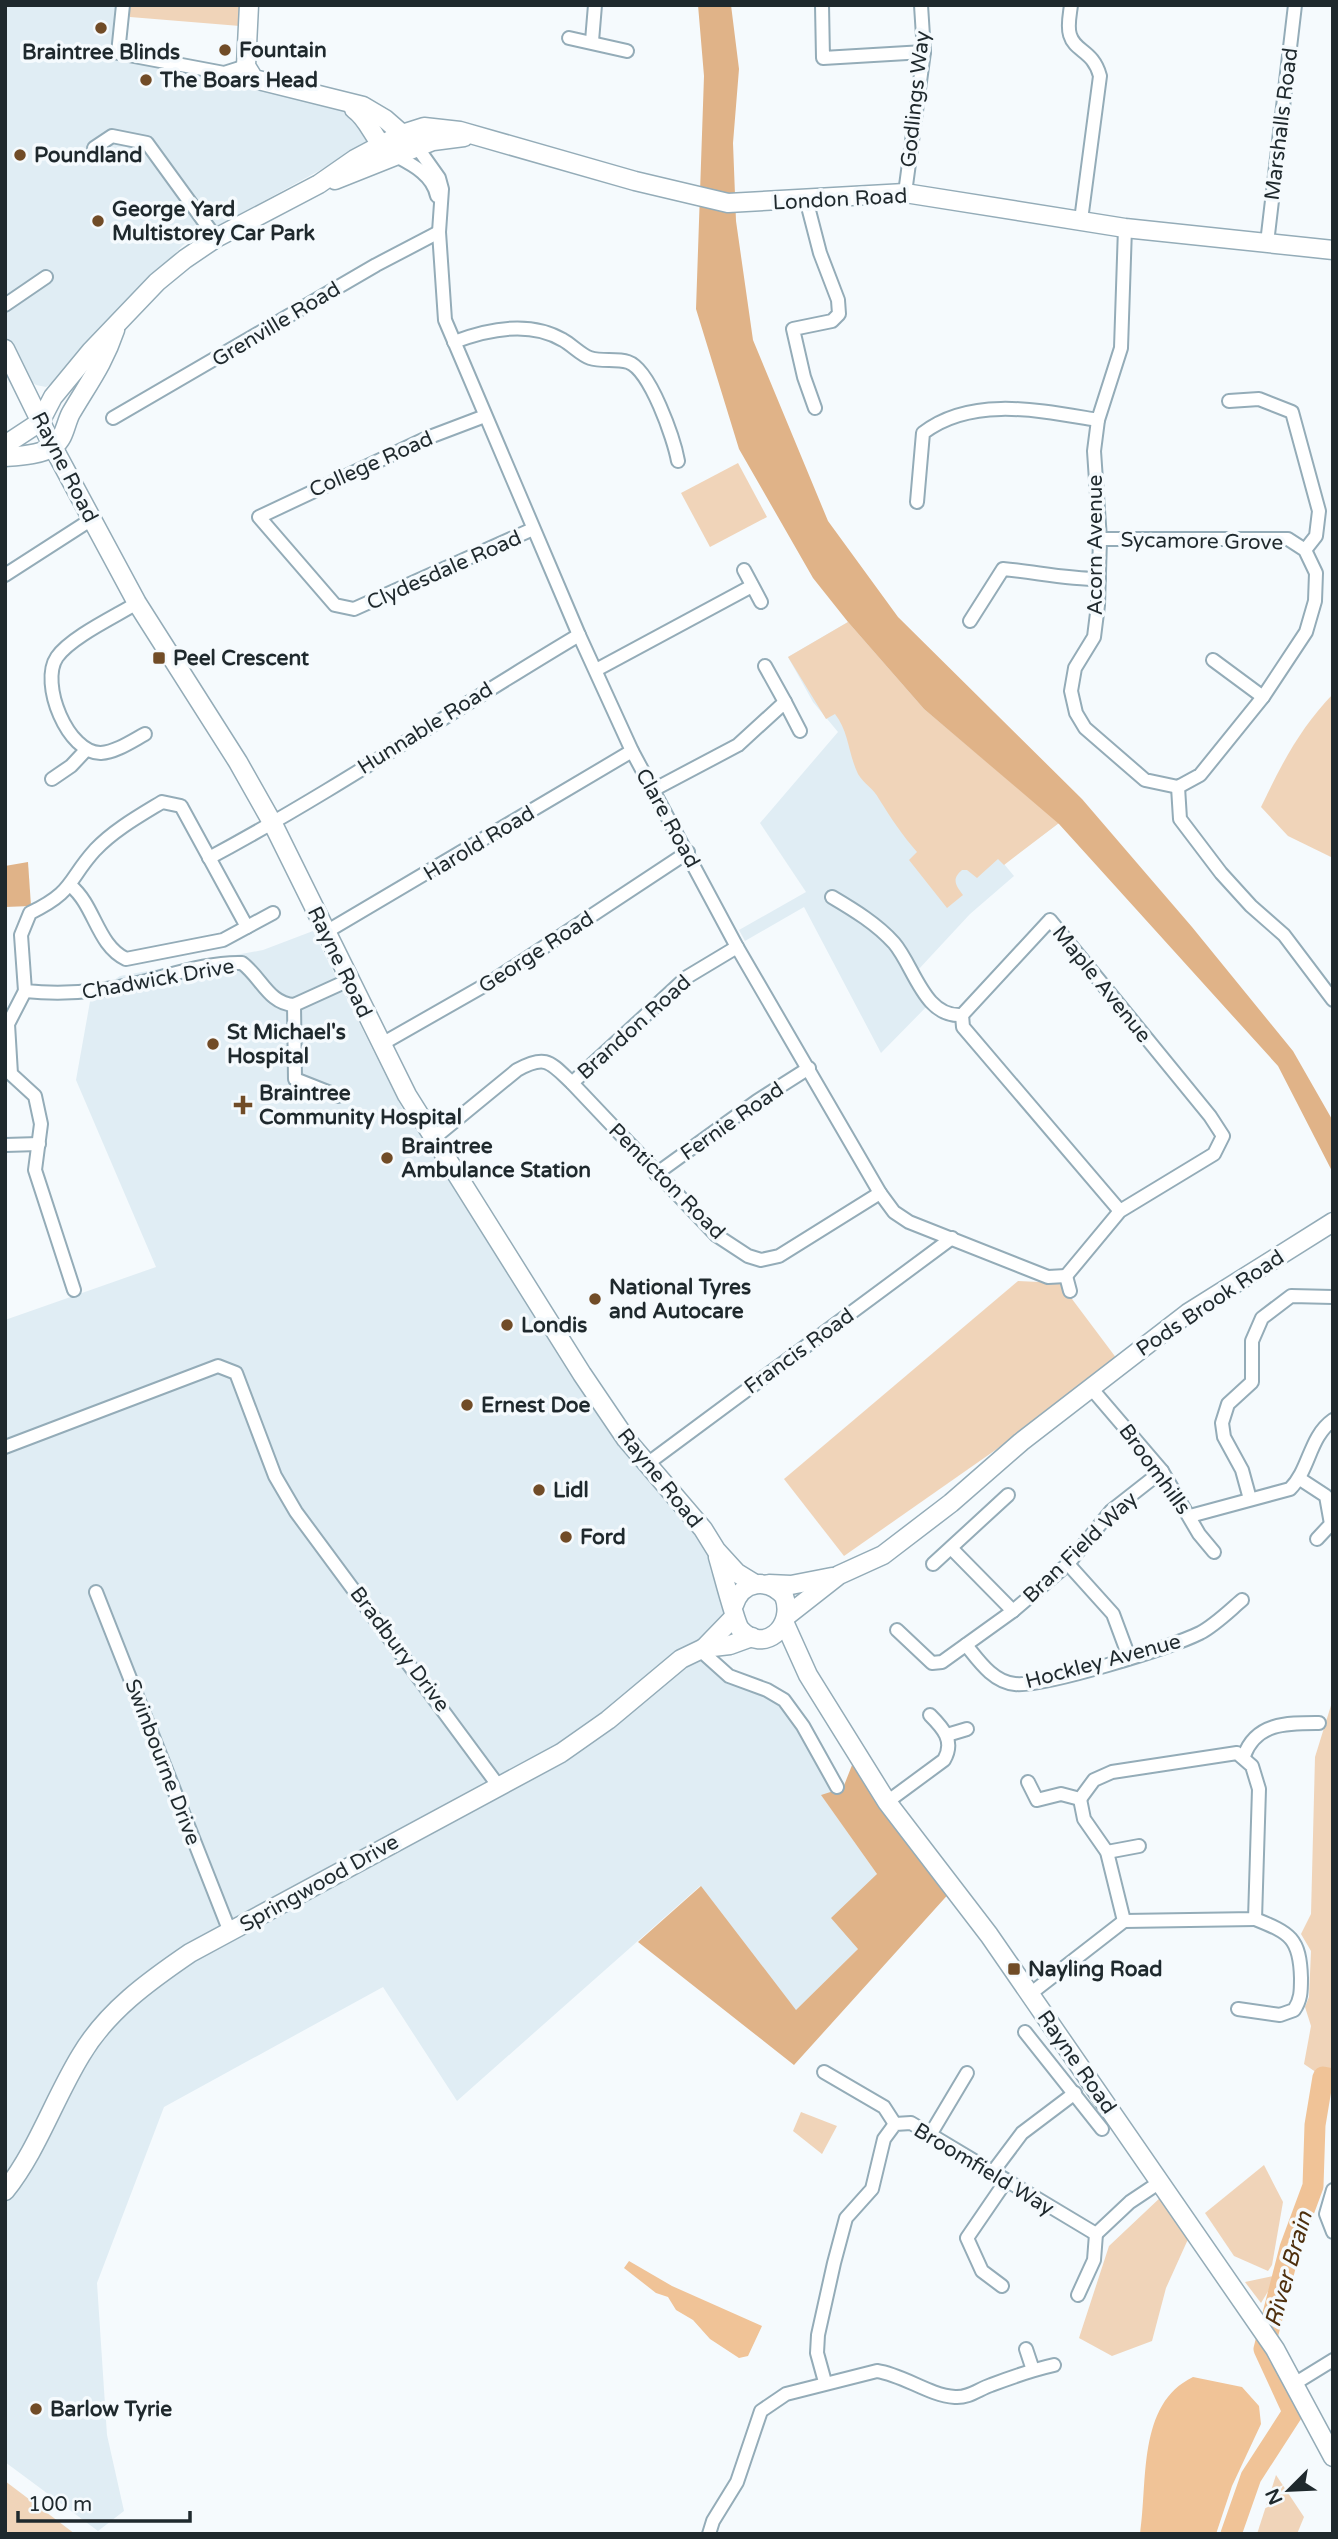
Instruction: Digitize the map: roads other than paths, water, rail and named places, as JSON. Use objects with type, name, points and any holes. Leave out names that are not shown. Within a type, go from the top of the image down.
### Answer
[{"type":"main road","points":[[249,5],[246,66],[249,74],[260,82],[368,108],[417,147]]},
{"type":"main road","points":[[341,102],[365,116],[381,146],[396,156]]},
{"type":"main road","name":"London Road","points":[[319,184],[402,134],[438,126],[694,196],[744,204],[905,193],[1125,228],[1333,250]]},
{"type":"main road","name":"London Road","points":[[319,184],[444,138],[478,138]]},
{"type":"main road","points":[[40,422],[53,397],[157,282],[216,239],[319,184]]},
{"type":"main road","points":[[5,457],[53,447],[63,435],[71,414],[104,360],[116,327]]},
{"type":"main road","name":"Rayne Road","points":[[5,349],[40,422],[137,603],[238,762],[273,824],[380,1045],[434,1138],[582,1374],[647,1464],[703,1529],[716,1550],[737,1573],[784,1596],[786,1620],[808,1675],[887,1802],[989,1935],[1257,2322],[1333,2458]]},
{"type":"main road","points":[[5,445],[40,422],[71,414]]},
{"type":"main road","name":"Pods Brook Road","points":[[839,1576],[883,1555],[1091,1388],[1238,1279],[1333,1222]]},
{"type":"main road","name":"Rayne Road","points":[[716,1550],[743,1632],[782,1651],[808,1675]]},
{"type":"main road","points":[[734,1611],[741,1592],[762,1584],[791,1585],[839,1576]]},
{"type":"main road","points":[[757,1638],[779,1632],[786,1620],[839,1576]]},
{"type":"main road","name":"Springwood Drive","points":[[702,1649],[734,1611]]},
{"type":"main road","name":"Springwood Drive","points":[[5,2191],[82,2052],[115,2011],[147,1982],[190,1953],[561,1753],[608,1720],[681,1659],[702,1649],[757,1638]]},
{"type":"street","points":[[592,41],[595,5]]},
{"type":"street","points":[[822,5],[824,58],[923,52]]},
{"type":"street","name":"Godlings Way","points":[[905,193],[923,52],[921,5]]},
{"type":"street","points":[[1071,5],[1069,33],[1074,44],[1096,61],[1100,76],[1081,220]]},
{"type":"street","name":"Marshalls Road","points":[[1267,243],[1295,5]]},
{"type":"street","points":[[123,7],[118,52],[224,73],[246,66]]},
{"type":"street","points":[[569,38],[628,51]]},
{"type":"street","points":[[94,148],[112,136],[125,136],[147,144],[216,239]]},
{"type":"street","name":"Clare Road","points":[[417,147],[439,178],[442,306],[454,342],[579,635],[632,751],[737,947],[894,1212],[909,1222],[1048,1277],[1066,1276]]},
{"type":"street","name":"Clare Road","points":[[396,156],[415,166],[431,181],[440,210]]},
{"type":"street","points":[[806,199],[820,254],[838,300],[839,314],[831,321],[793,329],[804,377],[815,408]]},
{"type":"street","name":"Acorn Avenue","points":[[1125,228],[1121,348],[1098,420],[1094,451],[1100,539],[1094,637],[1075,668],[1071,691],[1076,713],[1085,728],[1145,780],[1178,788]]},
{"type":"street","name":"Grenville Road","points":[[113,418],[387,259],[439,232]]},
{"type":"street","points":[[5,305],[46,277]]},
{"type":"street","points":[[454,342],[486,330],[535,329],[563,340],[590,358],[629,362],[645,379],[682,455]]},
{"type":"street","points":[[1229,401],[1259,399],[1292,412],[1320,511],[1316,536],[1305,550]]},
{"type":"street","points":[[917,502],[918,461],[923,433],[937,422],[985,410],[1018,410],[1098,420]]},
{"type":"street","name":"College Road","points":[[354,609],[335,605],[259,517],[415,443],[485,416]]},
{"type":"street","points":[[5,575],[92,519]]},
{"type":"street","name":"Clydesdale Road","points":[[354,609],[533,529]]},
{"type":"street","name":"Sycamore Grove","points":[[1100,539],[1287,539],[1305,550],[1316,573],[1315,601],[1306,632],[1263,697],[1200,775],[1178,788]]},
{"type":"street","points":[[970,621],[1003,569],[1035,572],[1062,579],[1099,579]]},
{"type":"street","points":[[744,570],[761,602]]},
{"type":"street","points":[[596,670],[752,586]]},
{"type":"street","points":[[137,603],[69,646],[56,658],[52,675],[56,709],[65,726],[86,750],[100,753],[116,749],[145,734]]},
{"type":"street","name":"Hunnable Road","points":[[209,858],[273,824],[579,635]]},
{"type":"street","points":[[1213,660],[1263,697]]},
{"type":"street","points":[[765,666],[800,731]]},
{"type":"street","points":[[653,790],[738,745],[785,702]]},
{"type":"street","points":[[52,779],[71,766],[86,750]]},
{"type":"street","name":"Harold Road","points":[[326,932],[632,751]]},
{"type":"street","points":[[1178,788],[1180,819],[1221,873],[1251,906],[1284,935],[1333,1000]]},
{"type":"street","points":[[74,1290],[75,1275],[36,1170],[41,1124],[35,1096],[11,1074],[8,1050],[8,1024],[25,992],[21,935],[30,913],[57,900],[71,886],[95,850],[128,822],[162,802],[181,806],[247,927]]},
{"type":"street","name":"George Road","points":[[380,1045],[494,980],[688,852]]},
{"type":"street","points":[[71,886],[81,894],[114,953],[126,959],[223,940],[274,914]]},
{"type":"street","points":[[832,897],[876,926],[896,945],[932,1003],[946,1014],[962,1015],[963,1027],[969,1037],[1121,1212],[1066,1276],[1070,1291]]},
{"type":"street","name":"Maple Avenue","points":[[962,1015],[1051,920],[1210,1116],[1223,1136],[1214,1154],[1121,1212]]},
{"type":"street","name":"Brandon Road","points":[[434,1138],[517,1070],[531,1062],[540,1059],[549,1062],[572,1083],[687,976],[737,947]]},
{"type":"street","name":"Chadwick Drive","points":[[25,992],[66,995],[142,982],[185,970],[242,963],[256,974],[272,998],[294,1005]]},
{"type":"street","points":[[338,1096],[295,1079],[294,1005],[349,980]]},
{"type":"street","name":"Fernie Road","points":[[656,1174],[757,1101],[809,1069]]},
{"type":"street","name":"Penticton Road","points":[[572,1083],[716,1235],[735,1249],[761,1260],[792,1249],[880,1192]]},
{"type":"street","points":[[5,1145],[39,1144]]},
{"type":"street","name":"Francis Road","points":[[647,1464],[952,1238]]},
{"type":"street","points":[[1250,1499],[1242,1470],[1224,1437],[1222,1423],[1228,1404],[1252,1382],[1252,1341],[1256,1328],[1262,1318],[1291,1296],[1333,1297]]},
{"type":"street","name":"Bradbury Drive","points":[[5,1447],[218,1366],[236,1373],[275,1476],[296,1512],[500,1788]]},
{"type":"street","name":"Broomhills","points":[[1091,1388],[1162,1471],[1199,1534],[1214,1552]]},
{"type":"street","points":[[1190,1516],[1281,1493],[1300,1479],[1317,1437],[1333,1420]]},
{"type":"street","name":"Bran Field Way","points":[[897,1630],[932,1663],[942,1662],[1013,1611],[1068,1564],[1111,1511],[1162,1471]]},
{"type":"street","points":[[1300,1479],[1326,1496],[1331,1524],[1317,1539]]},
{"type":"street","points":[[933,1564],[1008,1494]]},
{"type":"street","points":[[951,1548],[1013,1611]]},
{"type":"street","points":[[1068,1564],[1113,1614],[1129,1657]]},
{"type":"street","name":"Swinbourne Drive","points":[[96,1592],[230,1932]]},
{"type":"street","name":"Hockley Avenue","points":[[966,1645],[987,1671],[1014,1684],[1050,1679],[1170,1648],[1204,1631],[1242,1600]]},
{"type":"street","points":[[702,1649],[729,1676],[767,1690],[784,1700],[803,1726],[837,1787]]},
{"type":"street","points":[[887,1802],[944,1760],[948,1753],[947,1735],[930,1716]]},
{"type":"street","points":[[1244,1756],[1248,1745],[1268,1727],[1286,1723],[1319,1723]]},
{"type":"street","points":[[947,1735],[967,1729]]},
{"type":"street","points":[[1124,1922],[1107,1852],[1084,1819],[1080,1799],[1094,1780],[1112,1772],[1224,1754],[1244,1756],[1252,1766],[1259,1789],[1255,1919]]},
{"type":"street","points":[[1028,1782],[1037,1800],[1061,1794],[1080,1799]]},
{"type":"street","points":[[1107,1852],[1139,1846]]},
{"type":"street","points":[[1030,1994],[1124,1922],[1255,1919],[1282,1930],[1296,1945],[1300,1954],[1301,1994],[1294,2010],[1280,2015],[1238,2009]]},
{"type":"street","points":[[1025,2032],[1102,2129]]},
{"type":"street","points":[[824,2072],[884,2107],[895,2124]]},
{"type":"street","points":[[930,2135],[967,2073]]},
{"type":"street","points":[[992,2173],[1022,2133],[1074,2093]]},
{"type":"street","name":"Broomfield Way","points":[[825,2382],[817,2353],[818,2335],[846,2218],[872,2189],[884,2139],[895,2124],[911,2123],[1097,2234]]},
{"type":"street","points":[[1002,2286],[982,2271],[967,2238],[1006,2181]]},
{"type":"street","points":[[1078,2295],[1094,2259],[1097,2234],[1130,2202],[1160,2182]]},
{"type":"street","points":[[1333,2190],[1326,2214],[1333,2232]]},
{"type":"street","points":[[1026,2349],[1033,2370]]},
{"type":"street","points":[[1294,2384],[1333,2360]]},
{"type":"street","points":[[709,2534],[713,2521],[737,2482],[761,2411],[786,2394],[877,2371],[891,2373],[955,2397],[970,2396],[1033,2370],[1054,2365]]},
{"type":"waterway","name":"River Brain","points":[[1231,2534],[1251,2477],[1293,2412],[1264,2349],[1290,2248],[1313,2186],[1315,2125],[1323,2077],[1333,2079]]},
{"type":"place","name":"Braintree Blinds","points":[[101,28]]},
{"type":"place","name":"Fountain","points":[[225,50]]},
{"type":"place","name":"The Boars Head","points":[[146,80]]},
{"type":"place","name":"Poundland","points":[[20,155]]},
{"type":"place","name":"George Yard Multistorey Car Park","points":[[98,221]]},
{"type":"place","name":"Peel Crescent","points":[[159,658]]},
{"type":"place","name":"St Michael's Hospital","points":[[213,1044]]},
{"type":"place","name":"Braintree Community Hospital","points":[[243,1105]]},
{"type":"place","name":"Braintree Ambulance Station","points":[[387,1158]]},
{"type":"place","name":"National Tyres and Autocare","points":[[595,1299]]},
{"type":"place","name":"Londis","points":[[507,1325]]},
{"type":"place","name":"Ernest Doe","points":[[467,1405]]},
{"type":"place","name":"Lidl","points":[[539,1490]]},
{"type":"place","name":"Ford","points":[[566,1537]]},
{"type":"place","name":"Nayling Road","points":[[1014,1969]]},
{"type":"place","name":"Barlow Tyrie","points":[[36,2409]]}]
